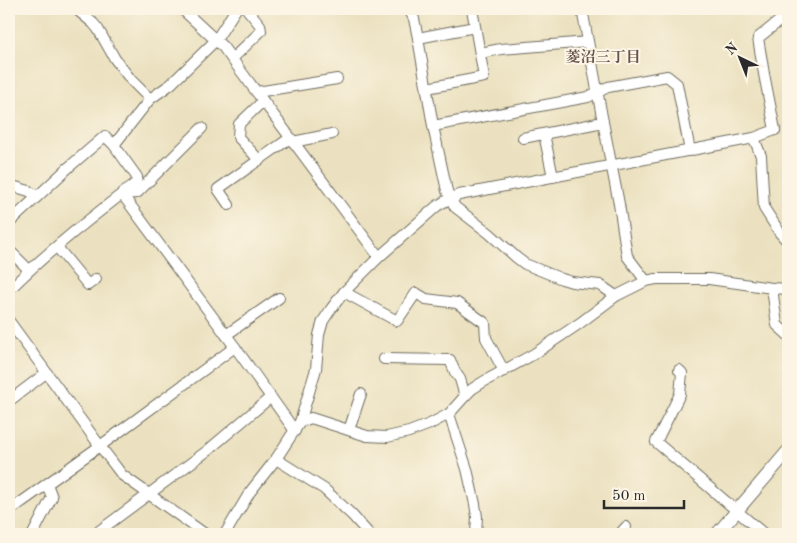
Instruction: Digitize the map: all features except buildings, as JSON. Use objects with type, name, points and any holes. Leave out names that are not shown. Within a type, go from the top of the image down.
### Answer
[{"type":"street","points":[[76,9],[98,28],[115,59],[131,80],[150,99]]},
{"type":"street","points":[[182,9],[216,40],[232,59],[378,257]]},
{"type":"street","points":[[114,145],[150,99],[171,84],[216,40],[236,9]]},
{"type":"street","points":[[232,59],[260,31],[260,25],[247,9]]},
{"type":"street","points":[[408,9],[414,19],[433,126],[449,199],[455,207],[525,264],[572,282],[600,285],[616,296]]},
{"type":"street","points":[[427,88],[484,77],[472,9]]},
{"type":"street","points":[[582,9],[620,204],[627,256],[646,282]]},
{"type":"street","points":[[225,534],[250,492],[276,459],[297,427],[316,369],[319,335],[323,321],[344,292],[378,257],[437,206],[459,195],[754,138],[776,130],[758,38],[778,22],[788,21]]},
{"type":"street","points":[[418,38],[475,27]]},
{"type":"street","points":[[480,53],[501,49],[588,42]]},
{"type":"street","points":[[433,126],[588,97],[608,88],[667,76],[677,84],[690,151]]},
{"type":"street","points":[[257,92],[337,79]]},
{"type":"street","points":[[259,160],[238,137],[238,124],[263,101]]},
{"type":"street","points":[[523,138],[603,122]]},
{"type":"street","points":[[122,194],[136,193],[202,128]]},
{"type":"street","points":[[230,205],[218,189],[259,160],[292,140],[332,134]]},
{"type":"street","points":[[544,134],[553,177]]},
{"type":"street","points":[[9,223],[105,136],[114,145],[137,177],[136,183],[56,247],[9,290]]},
{"type":"street","points":[[754,138],[760,156],[764,208],[788,242]]},
{"type":"street","points":[[9,185],[29,191],[37,196]]},
{"type":"street","points":[[122,194],[271,397],[297,427]]},
{"type":"street","points":[[56,247],[88,285],[96,279]]},
{"type":"street","points":[[9,250],[29,270]]},
{"type":"street","points":[[297,427],[311,418],[367,436],[387,437],[409,432],[430,424],[450,414],[472,389],[534,354],[616,296],[656,279],[709,279],[788,290]]},
{"type":"street","points":[[772,288],[777,325],[788,335]]},
{"type":"street","points":[[344,292],[396,320],[416,293],[426,299],[457,303],[485,323],[486,338],[504,371]]},
{"type":"street","points":[[226,335],[278,298]]},
{"type":"street","points":[[9,321],[122,475],[205,534]]},
{"type":"street","points":[[9,511],[235,346]]},
{"type":"street","points":[[384,359],[450,360],[460,378],[465,396]]},
{"type":"street","points":[[679,370],[682,373],[680,394],[656,442],[763,534]]},
{"type":"street","points":[[9,401],[46,373]]},
{"type":"street","points":[[349,430],[361,394]]},
{"type":"street","points":[[95,534],[207,451],[271,397]]},
{"type":"street","points":[[450,414],[467,469],[475,504],[477,517],[476,534]]},
{"type":"street","points":[[717,534],[788,452]]},
{"type":"street","points":[[276,459],[324,489],[370,534]]},
{"type":"street","points":[[33,534],[52,497],[47,484]]},
{"type":"district","name":"菱沼三丁目","points":[[603,57]]}]
